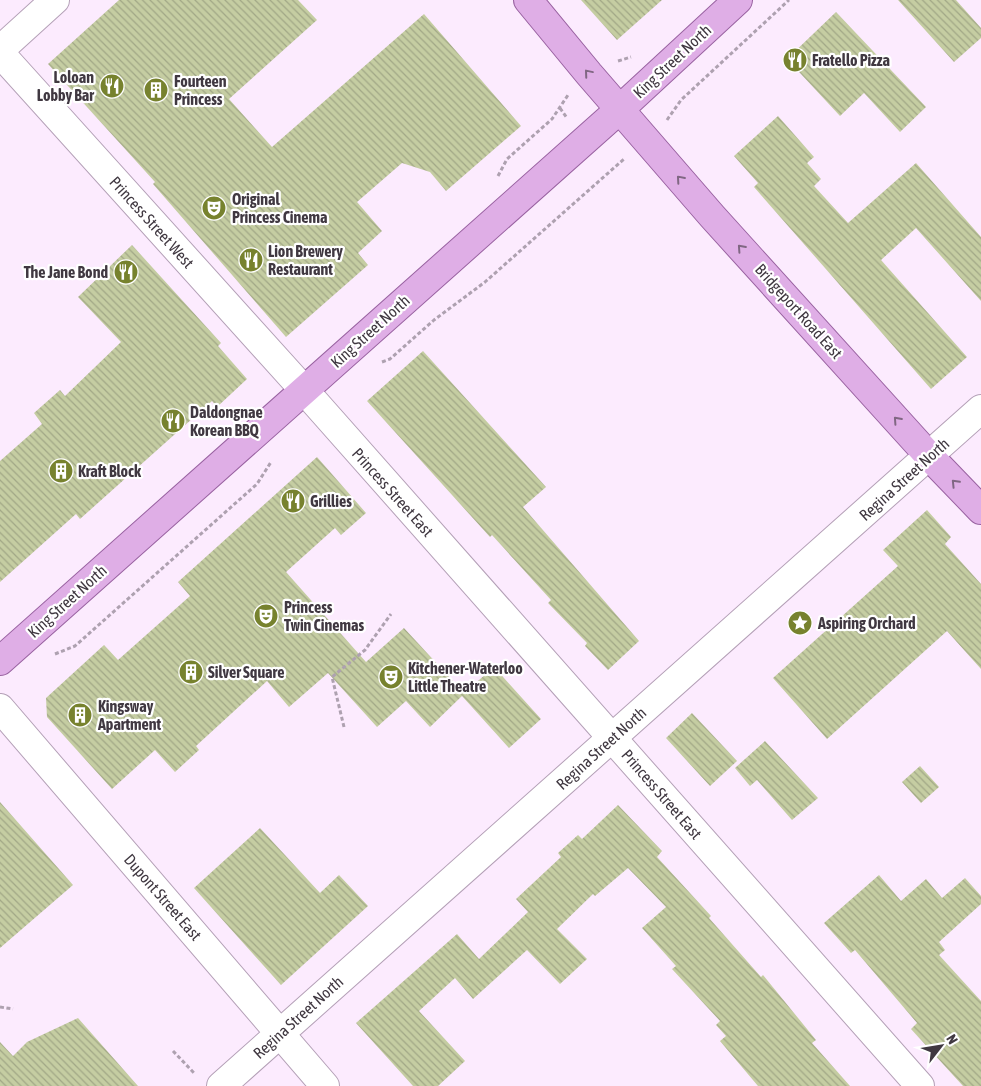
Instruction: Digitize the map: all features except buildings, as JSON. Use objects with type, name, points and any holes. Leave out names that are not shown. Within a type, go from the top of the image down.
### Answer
[{"type":"main road","name":"Bridgeport Road East","points":[[528,0],[619,110],[930,457],[981,510]]},
{"type":"main road","name":"King Street North","points":[[0,661],[619,110],[738,0]]},
{"type":"street","points":[[0,51],[55,0]]},
{"type":"street","name":"Princess Street West","points":[[0,51],[304,390]]},
{"type":"street","name":"Princess Street East","points":[[304,390],[920,1086]]},
{"type":"street","name":"Regina Street North","points":[[221,1086],[981,410]]},
{"type":"street","name":"Dupont Street East","points":[[0,708],[261,1010],[278,1034],[325,1086]]},
{"type":"path","points":[[664,124],[681,100],[789,0]]},
{"type":"path","points":[[560,108],[569,120]]},
{"type":"path","name":"King Street North","points":[[375,366],[390,359],[434,320],[485,282],[626,157]]},
{"type":"path","name":"King Street North","points":[[50,657],[75,646],[257,484],[275,455]]},
{"type":"path","points":[[344,727],[332,677],[365,650],[392,614]]},
{"type":"path","points":[[0,1007],[13,1009]]},
{"type":"path","points":[[173,1051],[196,1074]]},
{"type":"place","name":"Fratello Pizza","points":[[795,60]]},
{"type":"place","name":"Loloan Lobby Bar","points":[[112,86]]},
{"type":"place","name":"Fourteen Princess","points":[[156,90]]},
{"type":"place","name":"Original Princess Cinema","points":[[214,208]]},
{"type":"place","name":"Lion Brewery Restaurant","points":[[251,260]]},
{"type":"place","name":"The Jane Bond","points":[[126,272]]},
{"type":"place","name":"Daldongnae Korean BBQ","points":[[173,421]]},
{"type":"place","name":"Kraft Block","points":[[61,471]]},
{"type":"place","name":"Grillies","points":[[293,501]]},
{"type":"place","name":"Princess Twin Cinemas","points":[[266,616]]},
{"type":"place","name":"Aspiring Orchard","points":[[800,623]]},
{"type":"place","name":"Silver Square","points":[[191,672]]},
{"type":"place","name":"Kitchener-Waterloo Little Theatre","points":[[391,677]]},
{"type":"place","name":"Kingsway Apartment","points":[[80,715]]}]
